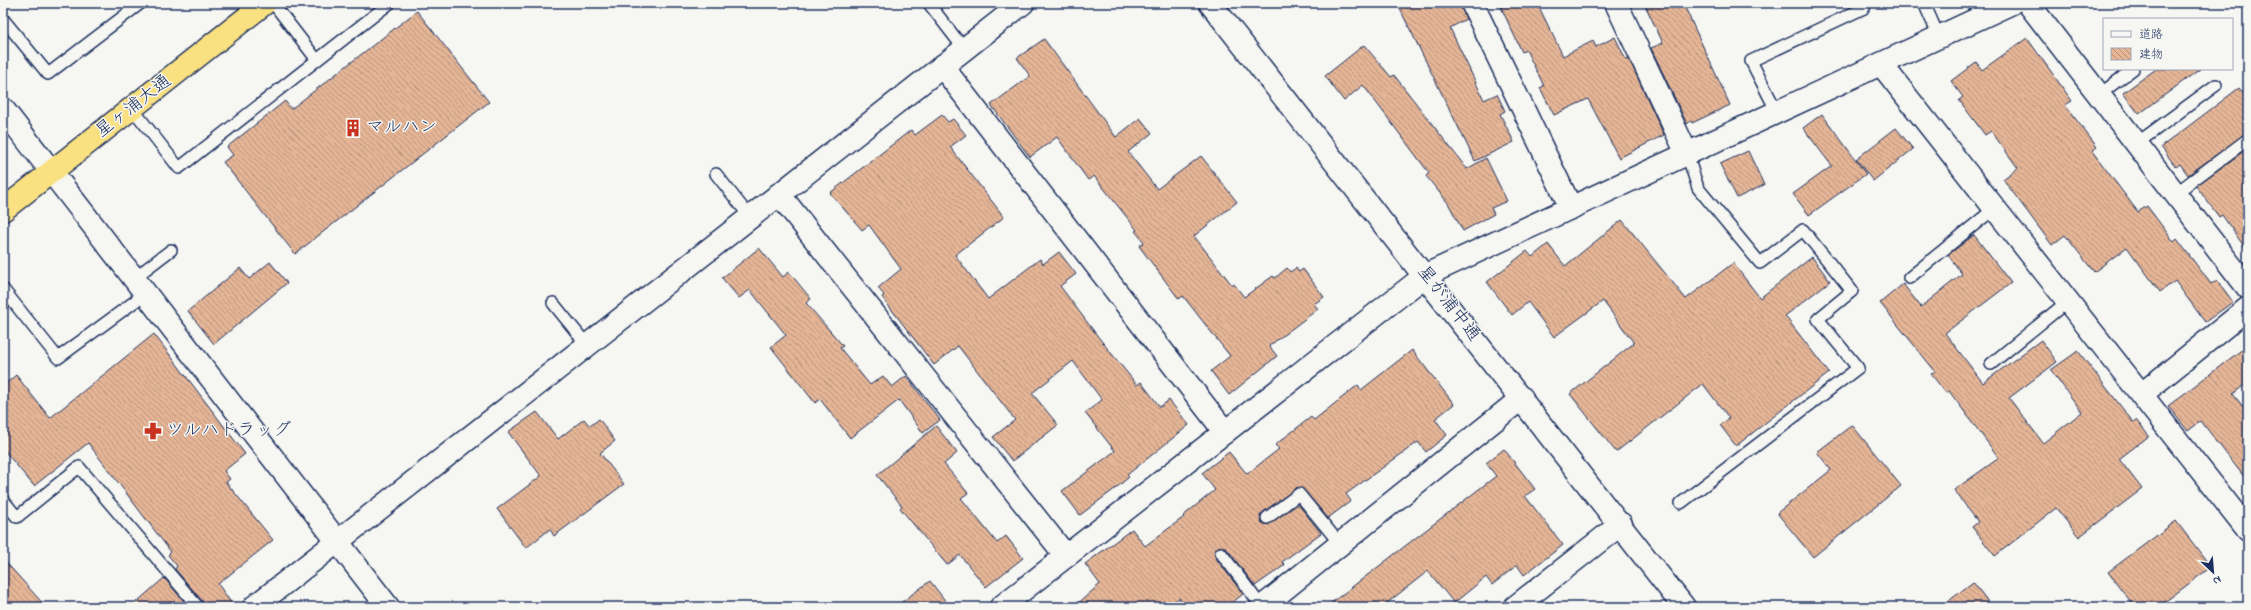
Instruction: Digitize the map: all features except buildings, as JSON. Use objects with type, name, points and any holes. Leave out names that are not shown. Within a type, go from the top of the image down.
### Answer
[{"type":"highway","name":"星ヶ浦大通","points":[[3,210],[265,3]]},
{"type":"street","points":[[254,607],[337,540],[1023,3]]},
{"type":"street","name":"星が浦中通","points":[[1210,3],[1426,275],[1684,607]]},
{"type":"street","points":[[1472,3],[1571,208]]},
{"type":"street","points":[[1616,3],[1687,154]]},
{"type":"street","points":[[1000,607],[1426,275],[2012,3]]},
{"type":"street","points":[[2028,3],[2248,288]]},
{"type":"street","points":[[1881,64],[2248,530]]},
{"type":"street","points":[[942,66],[1225,432]]},
{"type":"street","points":[[3,109],[50,173],[388,607]]},
{"type":"street","points":[[779,194],[1066,556]]},
{"type":"street","points":[[2142,394],[2248,308]]},
{"type":"street","points":[[1262,607],[1522,398]]},
{"type":"street","points":[[1515,607],[1621,524]]},
{"type":"lane","points":[[3,19],[48,74],[141,3]]},
{"type":"lane","points":[[273,3],[317,60]]},
{"type":"lane","points":[[132,108],[179,168],[390,3]]},
{"type":"lane","points":[[1777,112],[1751,61],[1864,8],[1866,3]]},
{"type":"lane","points":[[1924,3],[1939,37]]},
{"type":"lane","points":[[930,5],[964,49]]},
{"type":"lane","points":[[2099,95],[2132,70]]},
{"type":"lane","points":[[2136,144],[2216,85]]},
{"type":"lane","points":[[2176,193],[2248,140]]},
{"type":"lane","points":[[1681,503],[1858,368],[1818,319],[1852,292],[1808,236],[1803,230],[1760,263],[1698,188],[1687,154]]},
{"type":"lane","points":[[716,174],[750,217]]},
{"type":"lane","points":[[1909,278],[1995,208]]},
{"type":"lane","points":[[3,289],[58,358],[139,286],[171,250]]},
{"type":"lane","points":[[1991,364],[2068,301]]},
{"type":"lane","points":[[553,303],[587,345]]},
{"type":"lane","points":[[3,500],[17,517],[79,467],[198,607]]},
{"type":"lane","points":[[1268,518],[1299,494],[1340,544]]},
{"type":"lane","points":[[1221,553],[1262,607]]},
{"type":"place","name":"マルハン","points":[[353,128]]},
{"type":"place","name":"ツルハドラッグ","points":[[153,431]]}]
